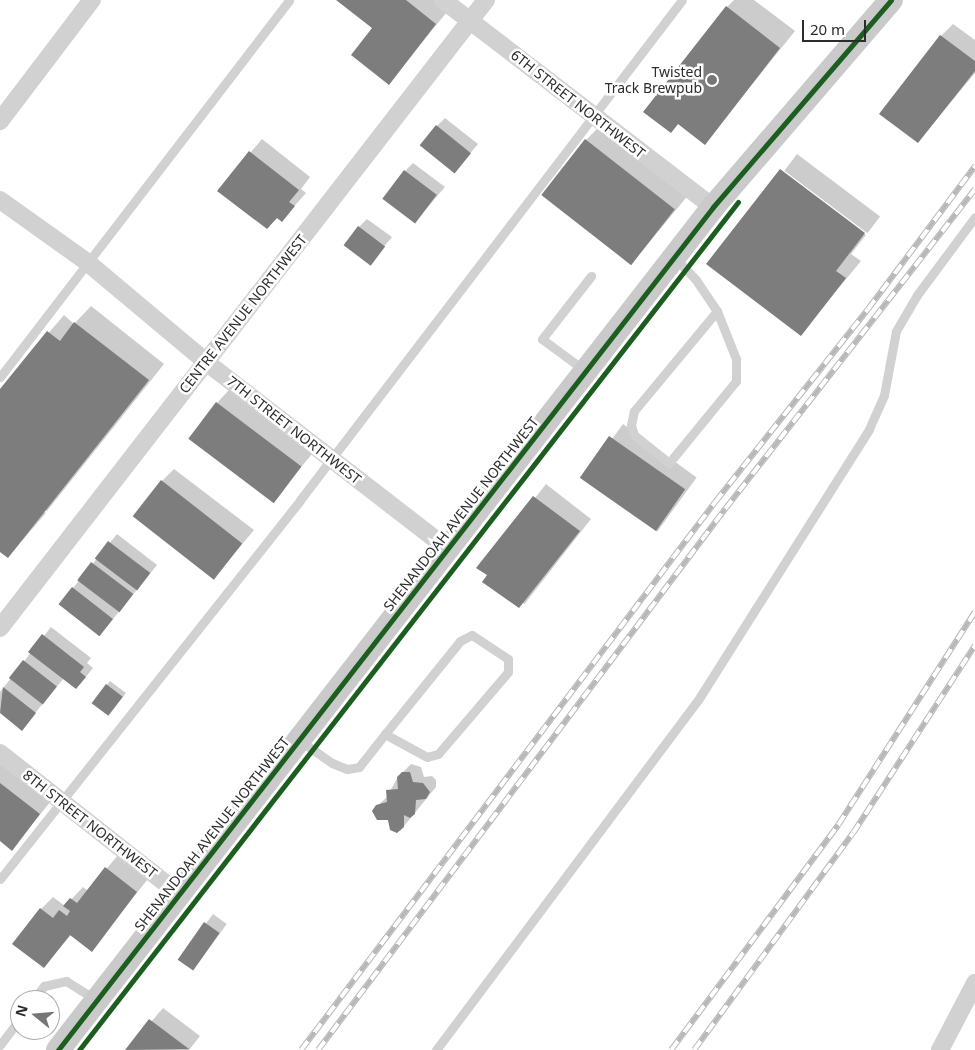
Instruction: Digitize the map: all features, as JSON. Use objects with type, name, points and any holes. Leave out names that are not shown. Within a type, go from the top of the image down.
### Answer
[{"type":"street","points":[[0,121],[92,0]]},
{"type":"street","name":"6TH STREET NORTHWEST","points":[[443,0],[713,207]]},
{"type":"street","name":"CENTRE AVENUE NORTHWEST","points":[[0,628],[486,0]]},
{"type":"street","name":"SHENANDOAH AVENUE NORTHWEST","points":[[58,1050],[713,207],[891,0]]},
{"type":"street","name":"7TH STREET NORTHWEST","points":[[0,200],[87,262],[206,362],[448,549]]},
{"type":"street","name":"8TH STREET NORTHWEST","points":[[0,753],[180,894]]},
{"type":"street","points":[[940,1050],[975,983]]},
{"type":"lane","points":[[0,377],[289,0]]},
{"type":"lane","points":[[0,879],[331,459],[682,0]]},
{"type":"lane","points":[[436,1050],[698,700],[869,429],[884,395],[896,331],[917,295],[975,217]]},
{"type":"lane","points":[[674,258],[696,280],[717,311],[736,359],[736,381],[669,463],[634,435],[631,425],[634,410],[717,311]]},
{"type":"lane","points":[[586,372],[542,339],[591,276]]},
{"type":"lane","points":[[299,740],[347,769],[359,767],[385,734],[460,641],[472,635],[508,658],[508,672],[438,754],[427,757],[385,734]]},
{"type":"lane","points":[[41,990],[44,986],[66,981],[97,1000]]},
{"type":"lane","points":[[0,1045],[10,1032]]},
{"type":"building","points":[[336,0],[406,0],[436,24],[389,85],[351,55],[372,28]]},
{"type":"building","name":"Twisted Track Brewpub","points":[[726,6],[780,48],[705,145],[678,124],[671,133],[643,112]]},
{"type":"building","points":[[940,35],[975,61],[975,71],[918,143],[879,114]]},
{"type":"building","points":[[436,125],[471,153],[455,174],[420,145]]},
{"type":"building","points":[[585,139],[675,209],[631,265],[541,195]]},
{"type":"building","points":[[249,151],[299,190],[289,202],[295,206],[282,222],[277,218],[267,229],[217,191]]},
{"type":"building","points":[[780,169],[865,233],[836,271],[846,278],[801,336],[706,264]]},
{"type":"building","points":[[404,170],[437,195],[415,223],[382,199]]},
{"type":"building","points":[[358,226],[385,246],[371,266],[344,245]]},
{"type":"building","points":[[74,322],[149,380],[8,558],[0,552],[0,389],[47,331],[60,341]]},
{"type":"building","points":[[216,402],[301,466],[274,503],[188,439]]},
{"type":"building","points":[[609,436],[685,489],[656,531],[580,478]]},
{"type":"building","points":[[161,480],[242,543],[214,580],[133,516]]},
{"type":"building","points":[[533,496],[580,531],[519,608],[482,582],[487,575],[476,568]]},
{"type":"building","points":[[108,541],[150,573],[137,590],[95,559]]},
{"type":"building","points":[[91,562],[133,594],[119,612],[77,580]]},
{"type":"building","points":[[72,587],[113,619],[99,636],[58,604]]},
{"type":"building","points":[[42,634],[84,667],[80,672],[86,677],[76,689],[28,652]]},
{"type":"building","points":[[23,660],[57,686],[43,705],[9,678]]},
{"type":"building","points":[[106,684],[123,697],[108,716],[92,703]]},
{"type":"building","points":[[3,687],[36,713],[22,731],[0,713]]},
{"type":"building","points":[[402,772],[410,772],[413,782],[423,783],[430,792],[426,799],[416,800],[415,814],[410,818],[404,815],[404,827],[397,833],[390,830],[388,820],[377,820],[372,811],[376,805],[387,802],[386,790],[398,789],[397,777]]},
{"type":"building","points":[[0,783],[40,814],[12,851],[0,841]]},
{"type":"building","points":[[105,867],[137,892],[92,952],[70,935],[44,968],[12,944],[40,908],[53,918],[59,910],[67,916],[70,911],[63,906],[70,898],[77,903]]},
{"type":"building","points":[[204,922],[220,933],[193,971],[178,960]]},
{"type":"building","points":[[149,1019],[189,1049],[125,1050]]},
{"type":"railway","points":[[301,1050],[715,502],[868,309],[975,166]]},
{"type":"railway","points":[[318,1050],[725,509],[975,189]]},
{"type":"railway","points":[[671,1050],[838,825],[975,612]]},
{"type":"railway","points":[[694,1050],[853,833],[975,645]]},
{"type":"cycle path","points":[[58,1050],[713,207],[891,0]]},
{"type":"cycle path","points":[[79,1050],[738,202]]},
{"type":"place","name":"Twisted Track Brewpub","points":[[712,80]]}]
